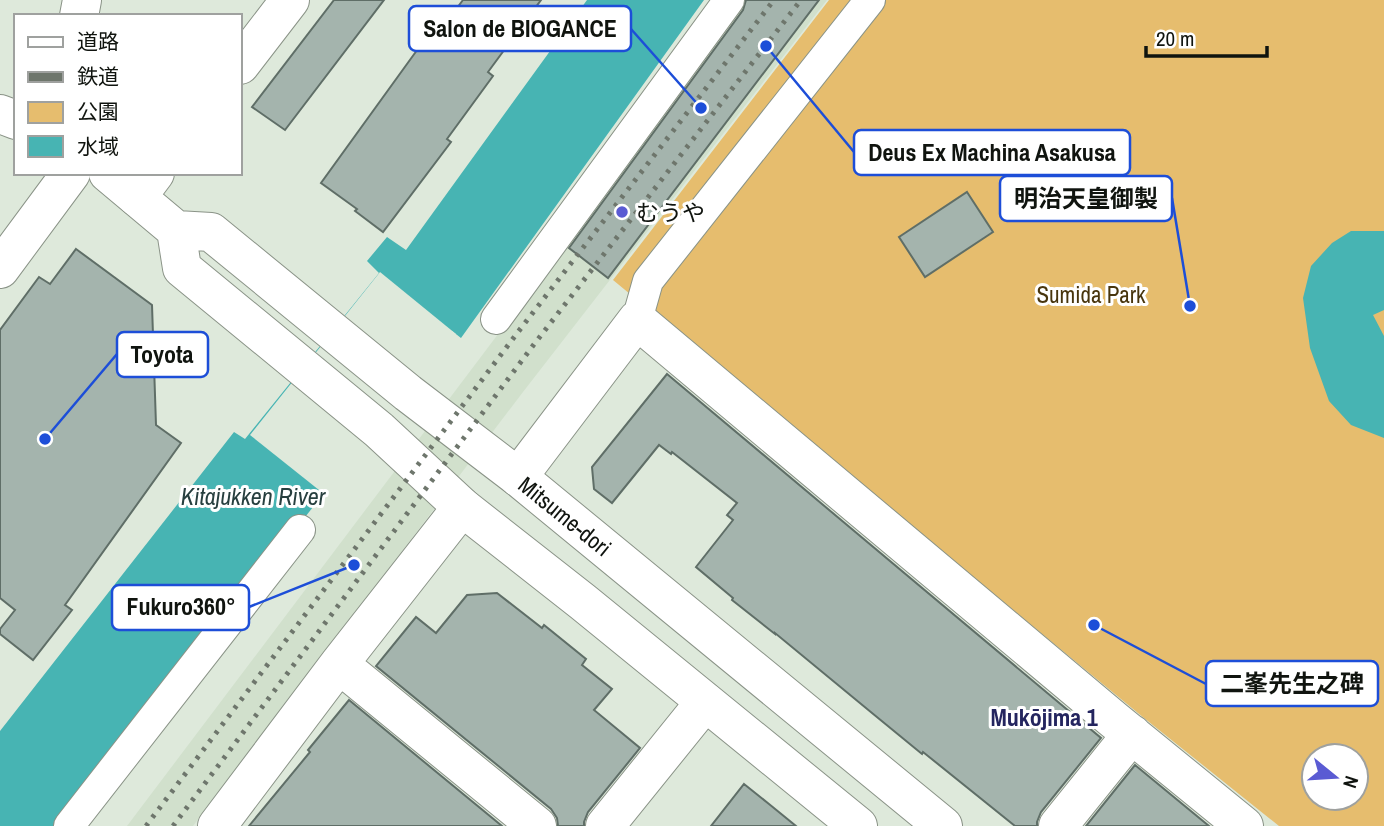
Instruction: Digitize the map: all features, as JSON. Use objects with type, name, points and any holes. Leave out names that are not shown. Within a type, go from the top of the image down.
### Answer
[{"type":"street","points":[[242,62],[290,0]]},
{"type":"street","points":[[496,319],[730,0]]},
{"type":"street","points":[[517,477],[637,320],[648,281],[870,0]]},
{"type":"street","points":[[0,270],[70,175]]},
{"type":"street","points":[[134,181],[176,230],[182,268],[379,430],[462,507],[858,826]]},
{"type":"street","name":"Mitsume-dori","points":[[176,230],[211,232],[408,393],[517,477],[943,826]]},
{"type":"street","points":[[637,320],[1244,826]]},
{"type":"street","points":[[217,826],[462,507]]},
{"type":"street","points":[[69,826],[300,530]]},
{"type":"street","points":[[339,664],[537,826]]},
{"type":"street","points":[[604,826],[705,702]]},
{"type":"street","points":[[1058,826],[1132,734]]},
{"type":"shaded area","points":[[746,0],[827,0],[523,392],[193,826],[127,826],[563,248],[559,245]]},
{"type":"green space","name":"Sumida Park","points":[[829,0],[1384,0],[1384,826],[1279,826],[613,280]]},
{"type":"water","name":"Kitajukken River","points":[[587,0],[704,0],[461,338],[452,331],[315,500],[317,502],[60,826],[0,826],[0,731],[234,432],[245,439],[379,273],[367,261],[387,237],[406,250]]},
{"type":"water","points":[[1351,231],[1384,231],[1384,310],[1373,315],[1384,336],[1384,438],[1351,425],[1329,401],[1310,348],[1303,298],[1311,266],[1332,243]]},
{"type":"pier","points":[[380,272],[456,334],[324,494],[250,435]]},
{"type":"building","points":[[334,0],[384,0],[285,130],[252,107]]},
{"type":"building","points":[[463,0],[541,0],[488,72],[493,76],[447,139],[451,142],[383,232],[321,183],[433,28],[439,32]]},
{"type":"building","points":[[746,0],[819,0],[608,278],[569,248],[743,10]]},
{"type":"building","points":[[967,192],[993,232],[925,277],[899,237]]},
{"type":"building","points":[[76,249],[152,305],[156,425],[181,443],[65,605],[72,610],[33,660],[0,634],[0,629],[15,610],[0,598],[0,330],[39,277],[50,284]]},
{"type":"building","points":[[667,374],[1101,738],[1041,812],[1037,826],[1015,826],[732,600],[733,598],[696,567],[733,520],[727,515],[737,503],[672,452],[671,454],[659,445],[612,503],[594,489],[592,467]]},
{"type":"building","points":[[497,593],[542,628],[544,625],[586,659],[582,665],[612,689],[594,710],[640,748],[588,812],[584,826],[558,826],[557,818],[551,809],[376,666],[416,617],[436,633],[467,595]]},
{"type":"building","points":[[349,700],[502,826],[249,826]]},
{"type":"building","points":[[1135,765],[1209,826],[1086,826]]},
{"type":"building","points":[[744,784],[769,804],[796,826],[711,826]]},
{"type":"railway","points":[[146,826],[518,332],[774,0]]},
{"type":"railway","points":[[173,826],[535,343],[801,0]]},
{"type":"place","name":"Deus Ex Machina Asakusa","points":[[766,46]]},
{"type":"place","name":"Salon de BIOGANCE","points":[[701,108]]},
{"type":"place","name":"むうや","points":[[622,212]]},
{"type":"place","name":"明治天皇御製","points":[[1190,306]]},
{"type":"place","name":"Toyota","points":[[45,439]]},
{"type":"place","name":"Fukuro360°","points":[[354,565]]},
{"type":"place","name":"二峯先生之碑","points":[[1094,625]]},
{"type":"district","name":"Mukōjima 1","points":[[1044,717]]}]
